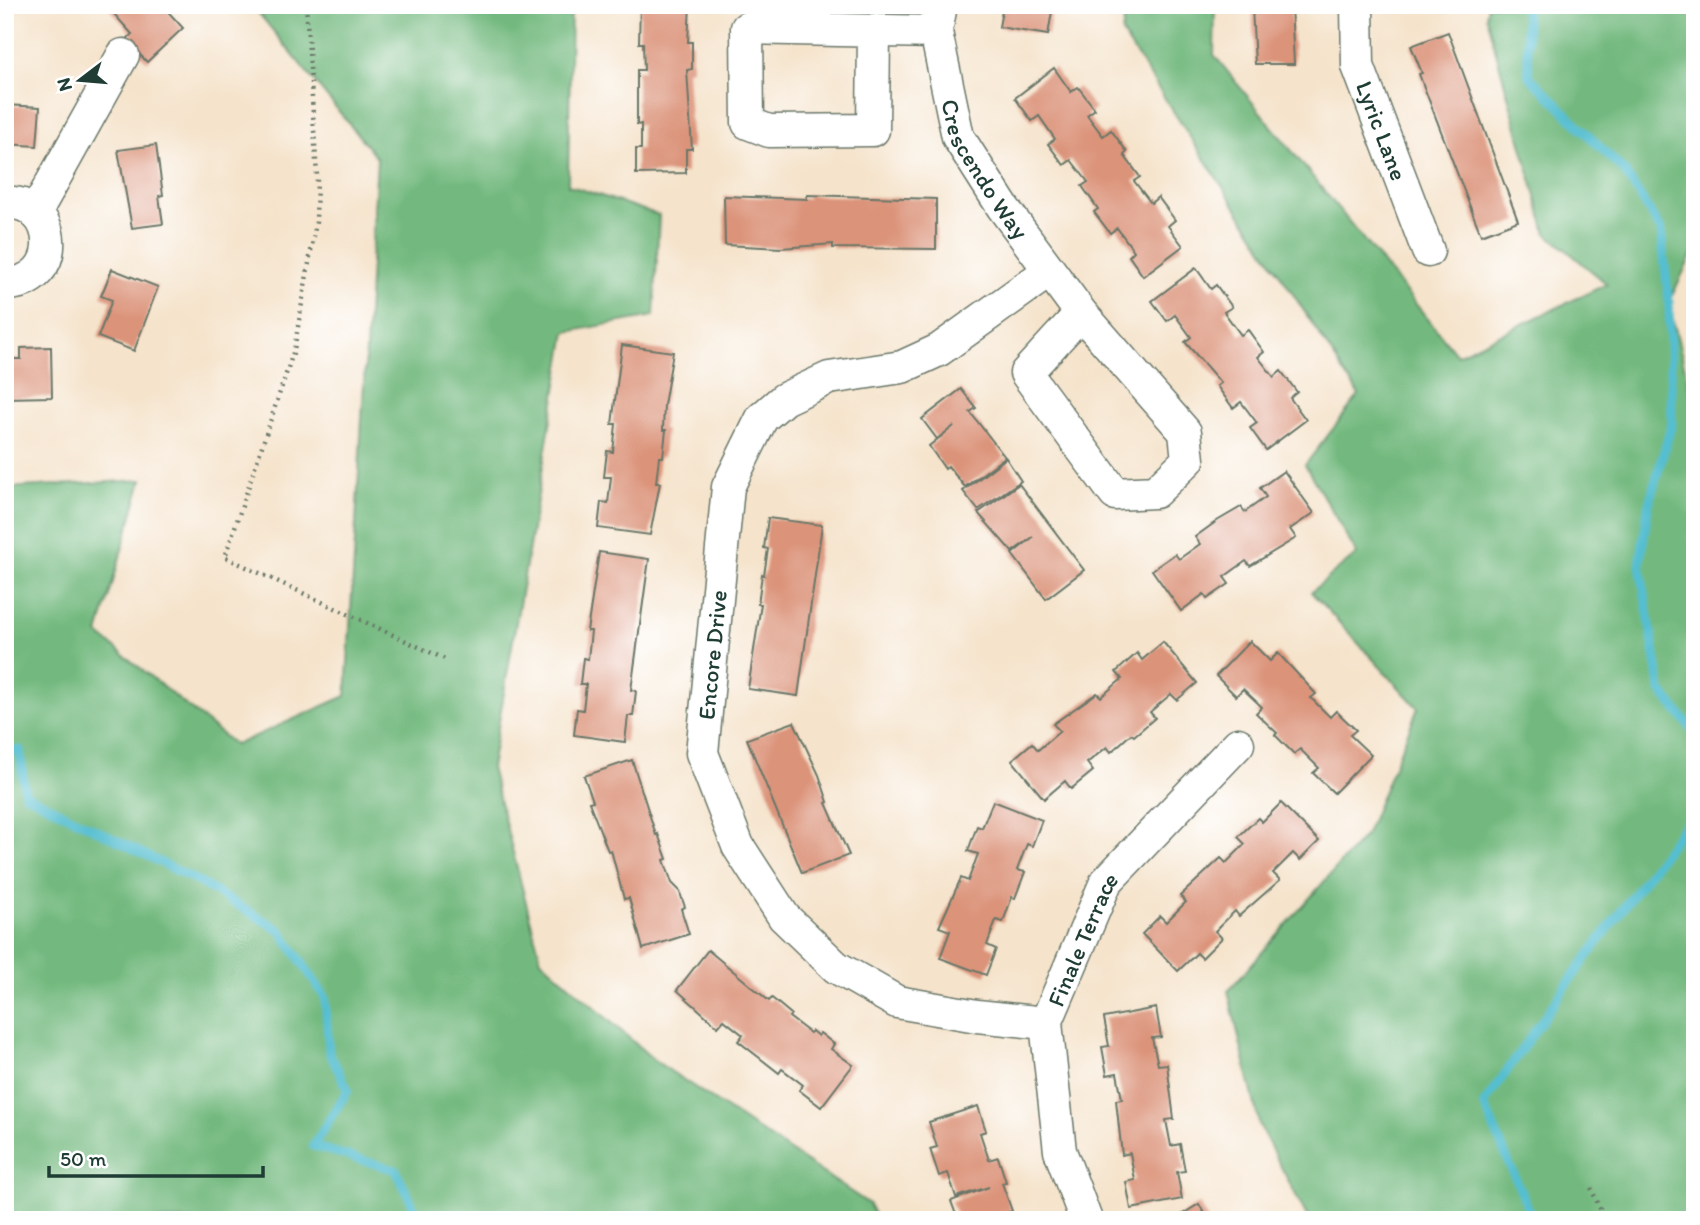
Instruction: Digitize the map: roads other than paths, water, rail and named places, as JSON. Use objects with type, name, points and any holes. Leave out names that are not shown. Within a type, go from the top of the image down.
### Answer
[{"type":"street","name":"Lyric Lane","points":[[1357,5],[1358,66],[1428,251]]},
{"type":"street","points":[[874,30],[873,130],[769,131],[748,123],[747,28],[874,30],[939,18]]},
{"type":"street","name":"Crescendo Way","points":[[939,18],[958,137],[1049,271],[1081,313],[1185,432],[1188,460],[1155,492],[1115,494],[1026,373],[1081,313]]},
{"type":"street","points":[[35,213],[122,55]]},
{"type":"street","points":[[5,203],[23,205],[35,213],[47,233],[48,252],[44,262],[29,279],[5,284]]},
{"type":"street","name":"Encore Drive","points":[[1045,1023],[977,1016],[897,1002],[836,967],[784,917],[738,846],[702,753],[728,487],[762,418],[784,399],[829,378],[902,367],[939,351],[1049,271]]},
{"type":"street","name":"Finale Terrace","points":[[1086,1220],[1060,1151],[1045,1023],[1106,882],[1238,744]]},
{"type":"waterway","points":[[1525,5],[1529,76],[1624,171],[1661,230],[1669,302],[1672,423],[1648,507],[1640,565],[1661,691],[1695,733]]},
{"type":"waterway","points":[[5,752],[20,750],[25,794],[195,880],[280,930],[325,997],[329,1052],[348,1090],[313,1146],[396,1170],[420,1220]]},
{"type":"waterway","points":[[1533,1220],[1484,1104],[1563,990],[1695,811]]}]
